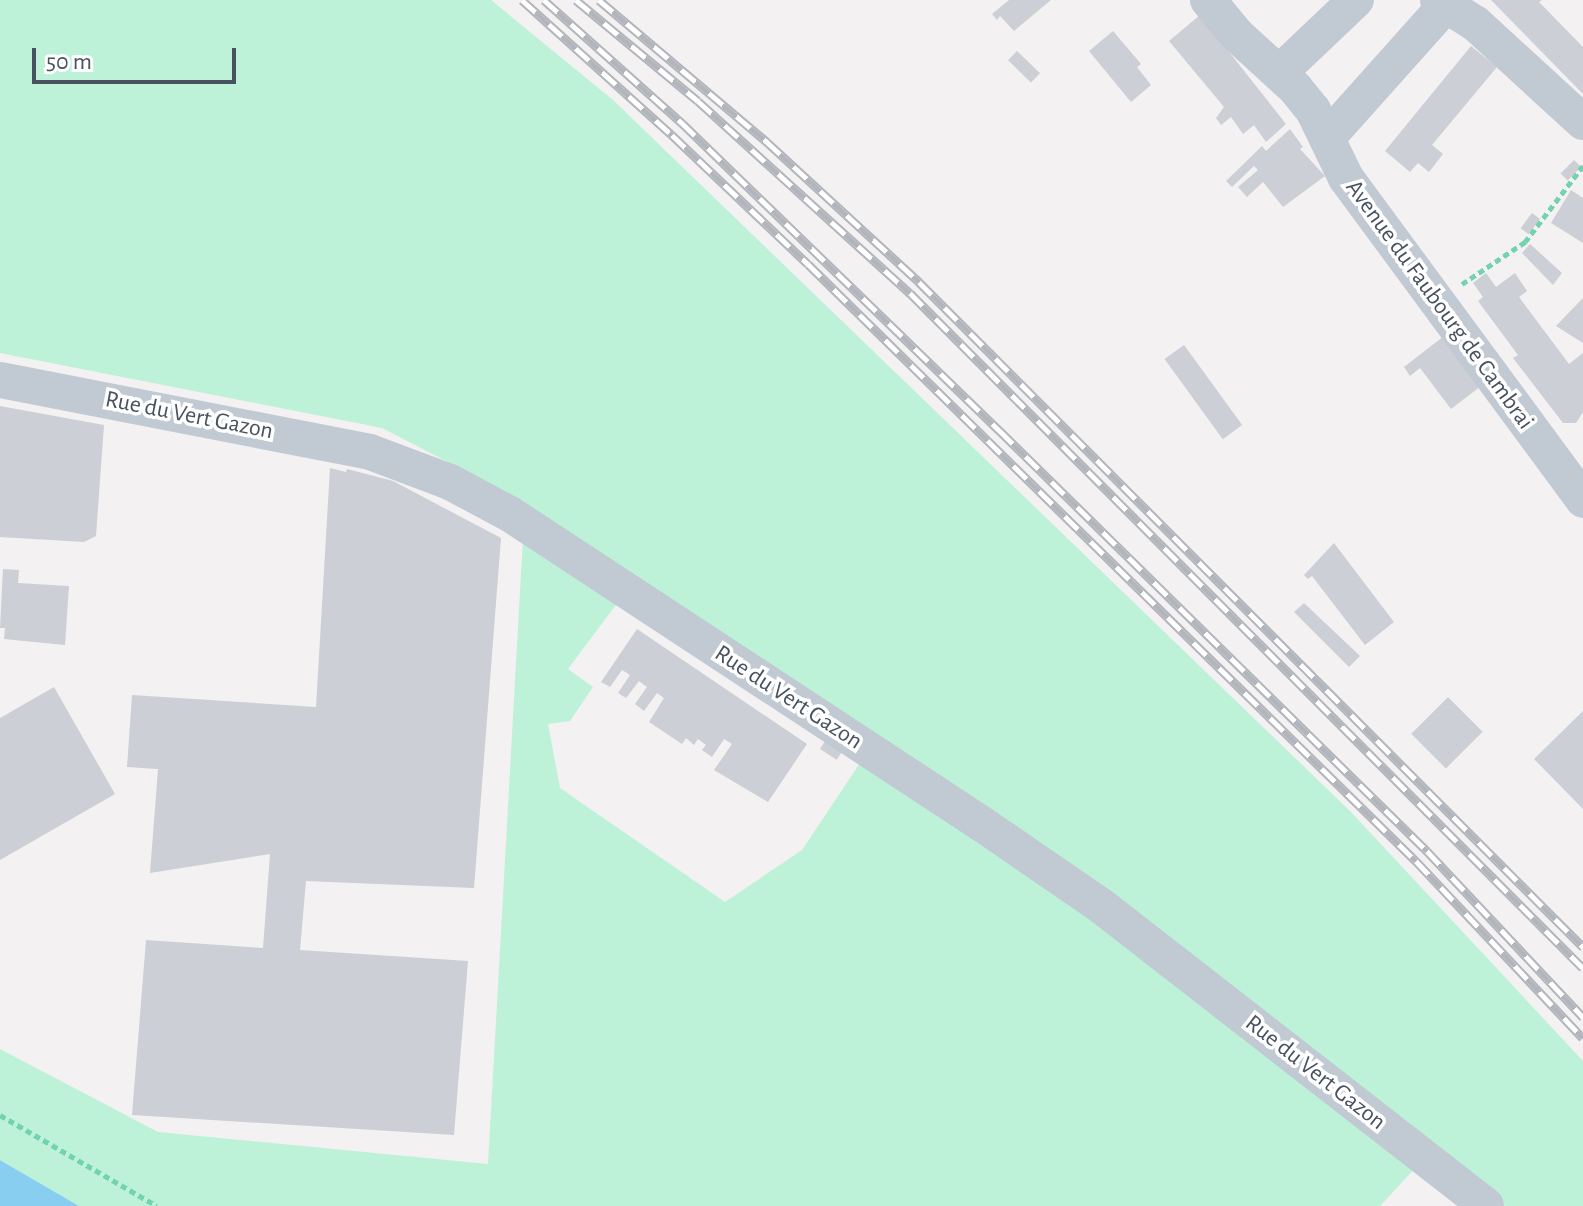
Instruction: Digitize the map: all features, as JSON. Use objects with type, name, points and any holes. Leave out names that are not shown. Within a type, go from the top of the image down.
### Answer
[{"type":"street","name":"Avenue du Faubourg de Cambrai","points":[[1208,0],[1251,49],[1304,99],[1346,178],[1583,500]]},
{"type":"street","points":[[1279,73],[1356,0]]},
{"type":"street","points":[[1327,138],[1442,2],[1476,24],[1583,122]]},
{"type":"street","name":"Rue du Vert Gazon","points":[[0,380],[370,452],[450,482],[510,514],[1100,905],[1486,1206]]},
{"type":"path","points":[[1436,301],[1525,242],[1583,166]]},
{"type":"path","points":[[0,1115],[157,1206]]},
{"type":"green space","points":[[0,0],[491,0],[613,100],[1351,812],[1583,1061],[1583,1206],[1505,1206],[1430,1152],[1380,1206],[79,1206],[0,1160],[0,1049],[158,1132],[488,1164],[525,502],[382,428],[0,353]],"holes":[[[636,578],[874,742],[802,850],[725,902],[560,788],[548,724],[570,721],[593,687],[568,669]]]},
{"type":"water","points":[[0,1160],[79,1206],[0,1206]]},
{"type":"building","points":[[1009,0],[1051,0],[1014,31],[1000,16],[997,20],[992,14]]},
{"type":"building","points":[[1491,0],[1542,0],[1539,2],[1583,47],[1583,94]]},
{"type":"building","points":[[1200,15],[1286,124],[1266,142],[1254,125],[1243,134],[1231,117],[1221,125],[1216,118],[1224,107],[1169,41]]},
{"type":"building","points":[[1113,31],[1141,64],[1137,67],[1151,85],[1131,102],[1089,51]]},
{"type":"building","points":[[1471,46],[1497,67],[1432,145],[1443,154],[1429,172],[1418,163],[1410,172],[1385,151]]},
{"type":"building","points":[[1017,51],[1040,73],[1031,83],[1008,60]]},
{"type":"building","points":[[1290,129],[1303,147],[1300,149],[1325,176],[1283,207],[1263,182],[1247,197],[1238,187],[1258,170],[1254,166],[1232,187],[1226,181],[1262,146],[1266,151]]},
{"type":"building","points":[[1574,160],[1581,167],[1568,181],[1561,173]]},
{"type":"building","points":[[1571,190],[1583,198],[1583,243],[1551,223]]},
{"type":"building","points":[[1532,213],[1540,219],[1529,234],[1521,228]]},
{"type":"building","points":[[1530,244],[1562,273],[1553,285],[1522,253]]},
{"type":"building","points":[[1486,273],[1496,287],[1515,273],[1527,291],[1519,297],[1569,364],[1583,353],[1583,412],[1576,423],[1563,423],[1513,358],[1518,355],[1478,301],[1483,297],[1473,283]]},
{"type":"building","points":[[1583,298],[1583,343],[1556,326]]},
{"type":"building","points":[[1444,336],[1481,386],[1451,409],[1420,368],[1410,376],[1404,367]]},
{"type":"building","points":[[1184,345],[1242,425],[1223,439],[1165,359]]},
{"type":"building","points":[[0,406],[104,425],[96,536],[84,542],[0,537]]},
{"type":"building","points":[[330,468],[346,472],[347,469],[393,481],[501,538],[474,888],[306,881],[300,950],[468,961],[454,1135],[132,1115],[146,940],[263,948],[270,854],[150,873],[158,769],[127,767],[132,695],[316,707]]},
{"type":"building","points":[[1334,543],[1394,622],[1365,645],[1312,576],[1308,579],[1304,575]]},
{"type":"building","points":[[3,569],[19,570],[18,583],[69,586],[65,645],[4,639],[5,628],[0,628]]},
{"type":"building","points":[[1304,603],[1360,656],[1349,667],[1294,612]]},
{"type":"building","points":[[637,629],[807,744],[768,802],[714,770],[732,744],[724,739],[712,757],[702,750],[706,745],[698,739],[694,745],[686,738],[682,744],[649,722],[664,698],[657,693],[644,711],[635,704],[647,687],[639,681],[626,698],[618,693],[630,675],[622,670],[610,687],[601,682]]},
{"type":"building","points":[[54,687],[115,794],[0,860],[0,718]]},
{"type":"building","points":[[1448,697],[1483,732],[1446,768],[1411,734]]},
{"type":"building","points":[[1583,711],[1583,809],[1534,759]]},
{"type":"building","points":[[827,738],[844,749],[837,760],[820,749]]},
{"type":"railway","points":[[522,0],[672,135],[808,264],[1416,861],[1583,1038]]},
{"type":"railway","points":[[544,0],[682,123],[1000,431],[1427,851],[1583,1017]]},
{"type":"railway","points":[[576,0],[698,101],[910,293],[1583,968]]},
{"type":"railway","points":[[599,0],[767,142],[919,282],[1583,947]]}]
